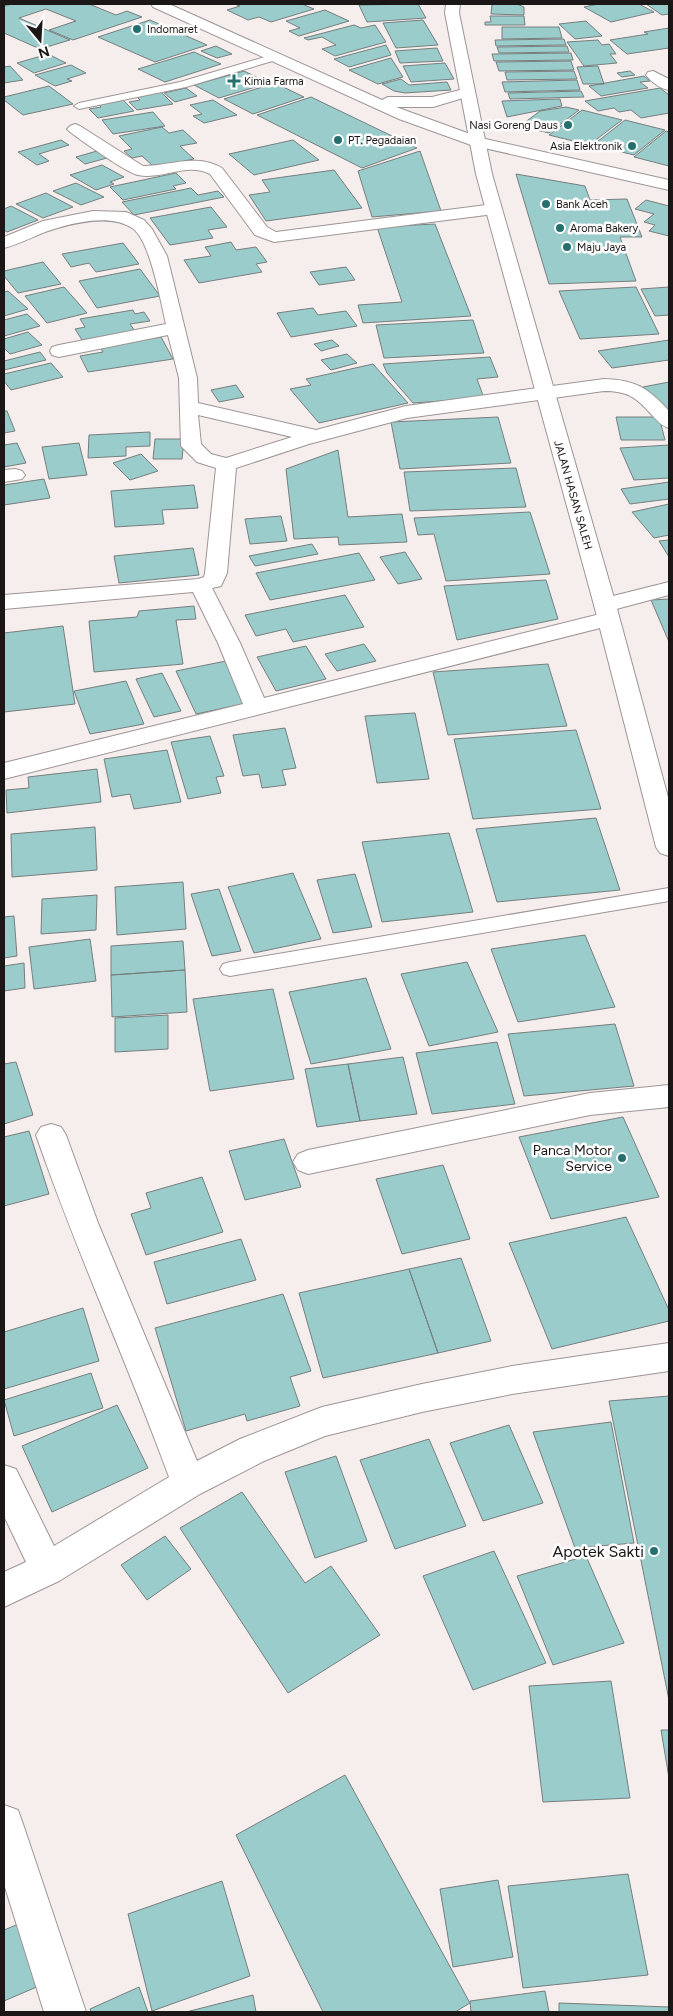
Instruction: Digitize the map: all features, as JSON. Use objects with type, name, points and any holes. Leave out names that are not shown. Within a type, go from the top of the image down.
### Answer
[{"type":"street","points":[[158,4],[344,87],[404,116],[478,142],[669,185]]},
{"type":"street","name":"JALAN HASAN SALEH","points":[[453,4],[452,13],[484,174],[607,612],[669,847]]},
{"type":"street","points":[[653,75],[669,86]]},
{"type":"street","points":[[344,87],[382,101],[409,103],[445,100],[468,92]]},
{"type":"street","points":[[75,129],[140,171],[155,171],[192,164],[207,166],[216,171],[261,231],[274,237],[494,209]]},
{"type":"street","points":[[4,242],[49,225],[77,218],[108,214],[129,219],[144,230],[158,256],[188,378],[191,446],[204,458],[226,465],[316,436],[406,412],[604,385],[626,385],[638,389],[669,422]]},
{"type":"street","points":[[59,351],[175,328]]},
{"type":"street","points":[[188,407],[205,409],[316,436]]},
{"type":"street","points":[[4,602],[200,585],[213,581],[216,573],[226,465]]},
{"type":"street","points":[[200,585],[229,643],[256,707]]},
{"type":"street","points":[[4,771],[256,707],[607,612],[669,589]]},
{"type":"street","points":[[308,1162],[590,1104],[669,1096]]},
{"type":"street","points":[[51,1136],[67,1185],[172,1436],[188,1483]]},
{"type":"street","points":[[4,1590],[47,1569],[188,1483],[252,1450],[322,1422],[422,1398],[512,1380],[669,1357]]},
{"type":"street","points":[[4,1480],[47,1569]]},
{"type":"street","points":[[4,1824],[64,2012]]},
{"type":"lane","points":[[79,106],[182,85],[275,57]]},
{"type":"lane","points":[[230,969],[669,894]]},
{"type":"building","points":[[12,4],[89,4],[116,15],[127,11],[142,17],[73,40],[49,30],[76,21],[46,9],[19,18],[70,40],[40,49],[4,33],[4,6]]},
{"type":"building","points":[[234,4],[302,4],[314,9],[271,22],[259,17],[248,20],[227,10],[240,6]]},
{"type":"building","points":[[418,4],[426,18],[367,22],[359,5]]},
{"type":"building","points":[[492,4],[517,4],[524,7],[524,15],[491,14]]},
{"type":"building","points":[[598,4],[639,4],[654,12],[611,22],[584,7]]},
{"type":"building","points":[[646,4],[669,4],[669,14],[662,15]]},
{"type":"building","points":[[325,10],[349,21],[299,36],[289,31],[300,28],[286,21]]},
{"type":"building","points":[[490,16],[524,16],[525,25],[485,25],[485,22],[491,22]]},
{"type":"building","points":[[150,20],[207,45],[155,62],[98,37]]},
{"type":"building","points":[[423,20],[438,45],[396,48],[383,23]]},
{"type":"building","points":[[586,21],[602,36],[575,39],[559,24]]},
{"type":"building","points":[[354,25],[361,28],[375,25],[386,42],[335,56],[322,49],[336,45],[322,37],[308,40],[304,38]]},
{"type":"building","points":[[502,27],[559,27],[562,38],[502,39]]},
{"type":"building","points":[[669,28],[669,48],[627,54],[610,40],[648,34],[644,32]]},
{"type":"building","points":[[564,39],[566,45],[496,46],[495,40]]},
{"type":"building","points":[[598,40],[602,45],[609,44],[616,54],[610,54],[617,63],[584,66],[567,42]]},
{"type":"building","points":[[386,45],[391,55],[349,67],[334,59]]},
{"type":"building","points":[[216,46],[232,54],[217,58],[201,51]]},
{"type":"building","points":[[567,46],[569,52],[499,53],[497,47]]},
{"type":"building","points":[[437,48],[443,61],[400,63],[395,51]]},
{"type":"building","points":[[194,52],[221,64],[165,82],[138,69]]},
{"type":"building","points":[[571,53],[573,60],[494,61],[492,54]]},
{"type":"building","points":[[48,54],[66,63],[34,73],[17,63]]},
{"type":"building","points":[[391,58],[403,77],[378,84],[349,70]]},
{"type":"building","points":[[571,61],[574,70],[499,71],[496,62]]},
{"type":"building","points":[[445,63],[454,79],[411,82],[403,66]]},
{"type":"building","points":[[71,65],[86,73],[67,79],[72,81],[55,86],[35,75]]},
{"type":"building","points":[[10,66],[23,80],[4,83],[4,67]]},
{"type":"building","points":[[598,66],[604,84],[583,84],[577,67]]},
{"type":"building","points":[[244,71],[269,83],[219,98],[194,85]]},
{"type":"building","points":[[574,71],[577,79],[507,80],[505,72]]},
{"type":"building","points":[[630,71],[635,75],[622,77],[617,73]]},
{"type":"building","points":[[644,76],[650,81],[640,82],[648,88],[601,96],[589,86]]},
{"type":"building","points":[[401,79],[409,85],[447,82],[451,90],[405,93],[394,91],[382,84]]},
{"type":"building","points":[[577,80],[580,90],[505,92],[502,82]]},
{"type":"building","points":[[275,83],[304,97],[253,114],[224,99]]},
{"type":"building","points":[[49,86],[73,104],[23,115],[4,100],[4,97]]},
{"type":"building","points":[[186,88],[197,96],[175,102],[164,93]]},
{"type":"building","points":[[660,88],[669,95],[669,113],[641,118],[631,110],[619,112],[614,108],[598,111],[585,101]]},
{"type":"building","points":[[581,91],[584,97],[510,99],[508,93]]},
{"type":"building","points":[[161,92],[173,104],[137,110],[129,102],[140,100],[137,97]]},
{"type":"building","points":[[311,97],[417,148],[362,168],[257,115]]},
{"type":"building","points":[[560,99],[562,106],[507,117],[502,101]]},
{"type":"building","points":[[123,100],[134,111],[98,118],[89,109],[101,107],[98,104]]},
{"type":"building","points":[[213,100],[237,115],[204,123],[193,116],[202,114],[190,105]]},
{"type":"building","points":[[566,107],[579,110],[549,133],[520,126],[540,111]]},
{"type":"building","points":[[582,110],[622,120],[589,145],[549,135]]},
{"type":"building","points":[[153,112],[165,126],[113,134],[102,120]]},
{"type":"building","points":[[625,120],[665,130],[634,155],[593,145]]},
{"type":"building","points":[[162,127],[169,133],[183,130],[197,143],[180,146],[194,159],[154,167],[142,156],[132,158],[124,151],[132,149],[119,136]]},
{"type":"building","points":[[666,131],[669,132],[669,166],[634,157]]},
{"type":"building","points":[[61,140],[69,145],[39,154],[49,161],[37,165],[18,152]]},
{"type":"building","points":[[293,140],[319,160],[254,175],[229,154]]},
{"type":"building","points":[[97,151],[107,158],[85,164],[76,157]]},
{"type":"building","points":[[420,151],[441,211],[372,217],[358,171]]},
{"type":"building","points":[[102,165],[124,177],[110,182],[114,184],[96,190],[70,175]]},
{"type":"building","points":[[334,170],[362,208],[266,221],[249,195],[270,192],[262,180]]},
{"type":"building","points":[[176,173],[186,183],[173,186],[176,189],[123,200],[110,187]]},
{"type":"building","points":[[516,174],[585,186],[590,200],[627,199],[642,237],[620,237],[636,281],[549,284]]},
{"type":"building","points":[[76,183],[104,197],[81,205],[53,191]]},
{"type":"building","points":[[191,188],[198,195],[218,191],[224,197],[134,215],[122,202]]},
{"type":"building","points":[[46,193],[73,207],[43,218],[16,204]]},
{"type":"building","points":[[646,200],[669,206],[669,236],[649,231],[655,225],[644,222],[654,214],[635,209]]},
{"type":"building","points":[[11,206],[38,220],[7,232],[4,230],[4,209]]},
{"type":"building","points":[[211,207],[227,227],[208,230],[213,238],[170,245],[150,218]]},
{"type":"building","points":[[435,224],[471,316],[363,323],[358,305],[402,302],[377,227]]},
{"type":"building","points":[[231,242],[236,250],[256,247],[267,262],[256,264],[262,272],[199,283],[184,260],[211,256],[205,247]]},
{"type":"building","points":[[123,243],[139,264],[96,272],[89,263],[71,267],[62,254]]},
{"type":"building","points":[[43,262],[61,284],[18,293],[4,276],[4,271]]},
{"type":"building","points":[[346,267],[355,280],[319,285],[310,272]]},
{"type":"building","points":[[140,269],[160,296],[97,308],[79,281]]},
{"type":"building","points":[[64,287],[87,313],[47,323],[25,296]]},
{"type":"building","points":[[636,287],[659,334],[580,339],[559,291]]},
{"type":"building","points":[[669,287],[669,315],[655,316],[641,289]]},
{"type":"building","points":[[8,291],[28,309],[4,316],[4,292]]},
{"type":"building","points":[[313,308],[318,315],[346,311],[357,326],[291,337],[277,313]]},
{"type":"building","points":[[133,310],[135,314],[144,312],[150,321],[130,324],[135,331],[82,340],[75,329],[85,327],[80,319]]},
{"type":"building","points":[[27,314],[40,326],[4,336],[4,320]]},
{"type":"building","points":[[473,320],[484,353],[384,358],[376,325]]},
{"type":"building","points":[[28,332],[42,345],[10,354],[4,348],[4,339]]},
{"type":"building","points":[[161,337],[173,359],[88,372],[80,356],[103,352],[100,347]]},
{"type":"building","points":[[332,340],[339,346],[321,351],[314,344]]},
{"type":"building","points":[[669,340],[669,360],[612,368],[598,351]]},
{"type":"building","points":[[40,352],[46,360],[4,370],[4,361]]},
{"type":"building","points":[[347,354],[357,363],[331,370],[321,360]]},
{"type":"building","points":[[490,357],[498,377],[477,379],[484,398],[413,403],[387,373],[383,364]]},
{"type":"building","points":[[51,363],[63,377],[11,390],[4,381],[4,374]]},
{"type":"building","points":[[373,364],[408,403],[319,423],[290,389],[311,385],[306,379]]},
{"type":"building","points":[[669,382],[669,412],[643,387]]},
{"type":"building","points":[[236,385],[244,397],[219,402],[211,390]]},
{"type":"building","points":[[4,411],[7,411],[15,431],[4,433]]},
{"type":"building","points":[[498,417],[511,463],[400,469],[391,422]]},
{"type":"building","points":[[616,417],[659,417],[665,440],[621,440]]},
{"type":"building","points":[[150,432],[150,446],[126,447],[126,456],[88,458],[89,435]]},
{"type":"building","points":[[155,439],[184,439],[182,459],[153,459]]},
{"type":"building","points":[[17,443],[26,463],[4,467],[4,445]]},
{"type":"building","points":[[79,443],[87,475],[49,479],[42,447]]},
{"type":"building","points":[[669,445],[669,478],[634,480],[620,448]]},
{"type":"building","points":[[338,450],[348,517],[402,514],[407,542],[339,545],[338,537],[294,539],[286,469]]},
{"type":"building","points":[[141,454],[158,471],[130,480],[113,463]]},
{"type":"building","points":[[516,468],[526,507],[410,511],[404,472]]},
{"type":"building","points":[[44,479],[50,498],[4,505],[4,485]]},
{"type":"building","points":[[669,482],[669,499],[630,504],[621,489]]},
{"type":"building","points":[[194,485],[198,508],[162,510],[164,524],[115,527],[111,491]]},
{"type":"building","points":[[669,504],[669,535],[654,538],[632,512]]},
{"type":"building","points":[[530,512],[550,574],[446,581],[434,534],[418,535],[414,518]]},
{"type":"building","points":[[281,516],[287,541],[250,544],[245,519]]},
{"type":"building","points":[[669,540],[669,557],[659,541]]},
{"type":"building","points":[[312,544],[318,554],[255,566],[249,556]]},
{"type":"building","points":[[193,548],[199,575],[119,583],[114,556]]},
{"type":"building","points":[[405,552],[422,579],[398,584],[380,557]]},
{"type":"building","points":[[359,553],[375,580],[270,600],[256,573]]},
{"type":"building","points":[[546,580],[558,619],[457,640],[444,586]]},
{"type":"building","points":[[345,595],[364,627],[293,642],[286,629],[256,636],[245,615]]},
{"type":"building","points":[[669,599],[669,642],[651,600]]},
{"type":"building","points":[[194,606],[196,619],[176,620],[183,664],[94,672],[89,621],[137,617],[139,611]]},
{"type":"building","points":[[63,626],[75,704],[4,712],[4,633]]},
{"type":"building","points":[[364,644],[376,661],[337,671],[325,654]]},
{"type":"building","points":[[306,646],[326,679],[276,691],[257,657]]},
{"type":"building","points":[[226,661],[247,703],[196,714],[176,671]]},
{"type":"building","points":[[548,664],[567,726],[448,735],[433,672]]},
{"type":"building","points":[[162,673],[181,711],[154,717],[136,679]]},
{"type":"building","points":[[126,681],[144,724],[90,734],[74,691]]},
{"type":"building","points":[[415,713],[429,779],[377,783],[365,716]]},
{"type":"building","points":[[285,728],[296,768],[282,770],[286,785],[262,788],[259,774],[243,776],[233,735]]},
{"type":"building","points":[[576,730],[601,809],[473,819],[454,739]]},
{"type":"building","points":[[210,736],[224,776],[216,777],[221,793],[188,799],[171,742]]},
{"type":"building","points":[[167,750],[181,802],[134,809],[130,794],[112,797],[104,759]]},
{"type":"building","points":[[97,769],[101,802],[7,813],[6,790],[29,788],[28,777]]},
{"type":"building","points":[[596,818],[620,890],[497,902],[476,829]]},
{"type":"building","points":[[95,827],[97,870],[12,877],[11,834]]},
{"type":"building","points":[[449,833],[473,912],[382,922],[362,842]]},
{"type":"building","points":[[293,873],[321,939],[254,953],[228,887]]},
{"type":"building","points":[[355,874],[372,927],[333,933],[317,880]]},
{"type":"building","points":[[183,882],[186,929],[117,935],[115,887]]},
{"type":"building","points":[[219,889],[241,951],[212,956],[191,894]]},
{"type":"building","points":[[97,895],[96,930],[41,934],[42,899]]},
{"type":"building","points":[[14,916],[17,956],[4,958],[4,917]]},
{"type":"building","points":[[585,935],[615,1007],[518,1022],[491,949]]},
{"type":"building","points":[[90,939],[96,981],[34,989],[29,947]]},
{"type":"building","points":[[183,941],[185,970],[111,975],[111,946]]},
{"type":"building","points":[[467,962],[498,1032],[429,1046],[401,974]]},
{"type":"building","points":[[24,963],[25,988],[4,991],[4,966]]},
{"type":"building","points":[[185,970],[187,1012],[112,1017],[111,975]]},
{"type":"building","points":[[366,978],[391,1049],[311,1064],[289,992]]},
{"type":"building","points":[[273,989],[294,1079],[210,1091],[193,999]]},
{"type":"building","points":[[168,1015],[168,1049],[115,1052],[115,1018]]},
{"type":"building","points":[[615,1024],[634,1086],[524,1096],[508,1034]]},
{"type":"building","points":[[497,1042],[515,1104],[432,1114],[416,1053]]},
{"type":"building","points":[[403,1057],[417,1114],[360,1121],[348,1064]]},
{"type":"building","points":[[16,1062],[33,1115],[4,1124],[4,1064]]},
{"type":"building","points":[[348,1064],[360,1121],[317,1127],[305,1069]]},
{"type":"building","points":[[623,1117],[659,1197],[551,1219],[519,1137]]},
{"type":"building","points":[[29,1131],[49,1194],[4,1206],[4,1137]]},
{"type":"building","points":[[284,1139],[301,1187],[245,1200],[229,1151]]},
{"type":"building","points":[[443,1165],[470,1239],[402,1254],[376,1179]]},
{"type":"building","points":[[202,1177],[223,1232],[146,1255],[131,1214],[151,1208],[146,1193]]},
{"type":"building","points":[[626,1217],[669,1310],[669,1321],[552,1349],[509,1243]]},
{"type":"building","points":[[241,1239],[256,1280],[167,1304],[154,1262]]},
{"type":"building","points":[[461,1258],[491,1341],[438,1353],[409,1269]]},
{"type":"building","points":[[409,1269],[438,1353],[323,1378],[299,1293]]},
{"type":"building","points":[[283,1294],[311,1371],[290,1377],[300,1406],[247,1421],[245,1414],[186,1431],[155,1328]]},
{"type":"building","points":[[83,1308],[99,1361],[4,1389],[4,1332]]},
{"type":"building","points":[[91,1373],[103,1408],[14,1436],[4,1400]]},
{"type":"building","name":"Apotek Sakti","points":[[669,1396],[669,1700],[609,1401]]},
{"type":"building","points":[[117,1405],[148,1468],[52,1512],[22,1446]]},
{"type":"building","points":[[611,1422],[634,1543],[575,1548],[533,1432]]},
{"type":"building","points":[[509,1425],[543,1503],[483,1521],[450,1443]]},
{"type":"building","points":[[429,1439],[466,1526],[395,1549],[360,1460]]},
{"type":"building","points":[[336,1456],[367,1541],[315,1558],[285,1472]]},
{"type":"building","points":[[242,1492],[305,1583],[331,1566],[380,1635],[288,1693],[180,1528]]},
{"type":"building","points":[[165,1536],[191,1569],[147,1600],[121,1565]]},
{"type":"building","points":[[494,1551],[546,1663],[473,1690],[423,1576]]},
{"type":"building","points":[[586,1556],[624,1643],[553,1665],[517,1576]]},
{"type":"building","points":[[611,1681],[630,1798],[543,1802],[529,1686]]},
{"type":"building","points":[[661,1730],[669,1730],[669,1778]]},
{"type":"building","points":[[345,1775],[470,2003],[455,2012],[323,2012],[236,1835]]},
{"type":"building","points":[[628,1874],[648,1975],[523,1988],[508,1886]]},
{"type":"building","points":[[498,1880],[513,1957],[453,1967],[440,1889]]},
{"type":"building","points":[[222,1881],[250,1976],[152,2011],[128,1914]]},
{"type":"building","points":[[21,1923],[39,1986],[4,2001],[4,1930]]},
{"type":"building","points":[[139,1987],[148,2012],[91,2012],[90,2009]]},
{"type":"building","points":[[545,1991],[549,2012],[471,2012],[470,2001]]},
{"type":"building","points":[[253,1995],[256,2012],[186,2012]]},
{"type":"building","points":[[559,2003],[669,2007],[669,2012],[559,2012]]},
{"type":"place","name":"Indomaret","points":[[137,29]]},
{"type":"place","name":"Kimia Farma","points":[[234,81]]},
{"type":"place","name":"Nasi Goreng Daus","points":[[568,125]]},
{"type":"place","name":"PT. Pegadaian","points":[[338,140]]},
{"type":"place","name":"Asia Elektronik","points":[[632,146]]},
{"type":"place","name":"Bank Aceh","points":[[546,204]]},
{"type":"place","name":"Aroma Bakery","points":[[560,228]]},
{"type":"place","name":"Maju Jaya","points":[[567,247]]},
{"type":"place","name":"Panca Motor Service","points":[[622,1158]]},
{"type":"place","name":"Apotek Sakti","points":[[654,1551]]}]
